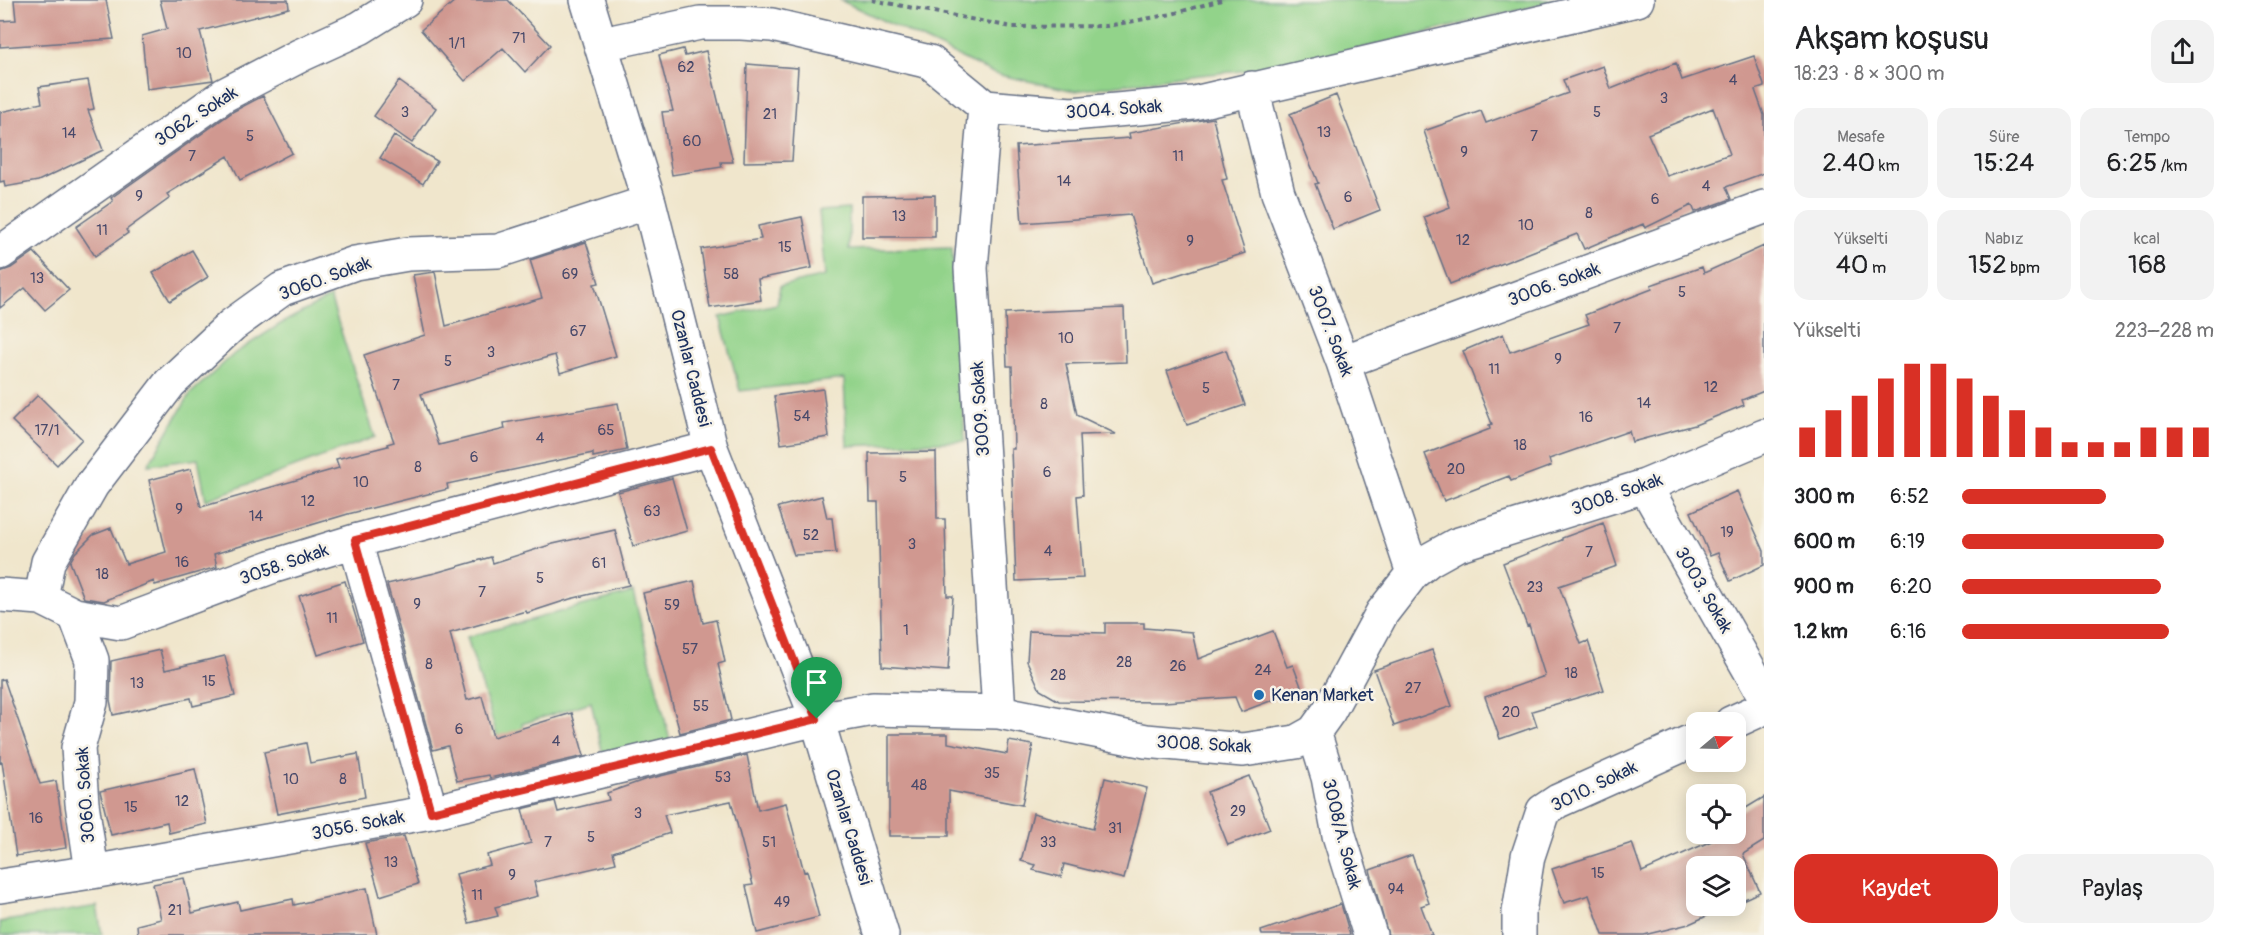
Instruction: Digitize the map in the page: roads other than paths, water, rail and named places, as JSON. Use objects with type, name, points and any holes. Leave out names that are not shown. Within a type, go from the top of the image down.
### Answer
[{"type":"street","name":"3062. Sokak","points":[[0,253],[224,95],[301,55],[357,14],[405,0]]},
{"type":"street","name":"Ozanlar Caddesi","points":[[587,0],[649,202],[711,448],[817,719],[882,935]]},
{"type":"street","points":[[700,23],[731,0]]},
{"type":"street","name":"3004. Sokak","points":[[985,107],[1072,114],[1194,103],[1637,0]]},
{"type":"street","points":[[602,44],[700,23],[772,25],[930,62],[985,107]]},
{"type":"street","name":"3007. Sokak","points":[[1252,88],[1278,194],[1344,362],[1413,573]]},
{"type":"street","name":"3009. Sokak","points":[[985,107],[971,268],[999,712]]},
{"type":"street","name":"3060. Sokak","points":[[41,598],[48,562],[92,485],[170,383],[231,325],[282,289],[355,263],[408,254],[498,251],[649,202]]},
{"type":"street","name":"3006. Sokak","points":[[1344,362],[1764,207]]},
{"type":"street","name":"3008. Sokak","points":[[817,719],[873,709],[999,712],[1146,741],[1243,750],[1296,742],[1314,732],[1329,711],[1382,613],[1413,573],[1429,560],[1456,545],[1645,486],[1764,436]]},
{"type":"street","name":"3058. Sokak","points":[[0,595],[41,598],[75,615],[121,623],[271,567],[355,540],[711,448]]},
{"type":"street","name":"3003. Sokak","points":[[1645,486],[1764,695]]},
{"type":"street","points":[[355,540],[431,812]]},
{"type":"street","name":"3060. Sokak","points":[[75,615],[92,660],[91,702],[78,748],[82,803],[92,872]]},
{"type":"street","points":[[1746,716],[1764,708]]},
{"type":"street","name":"3056. Sokak","points":[[0,886],[431,812],[817,719]]},
{"type":"street","name":"3008/A. Sokak","points":[[1314,732],[1328,777],[1339,835],[1370,935]]},
{"type":"street","name":"3010. Sokak","points":[[1519,935],[1519,912],[1528,856],[1543,811],[1558,801],[1686,743]]},
{"type":"place","name":"Kenan Market","points":[[1259,695]]}]
